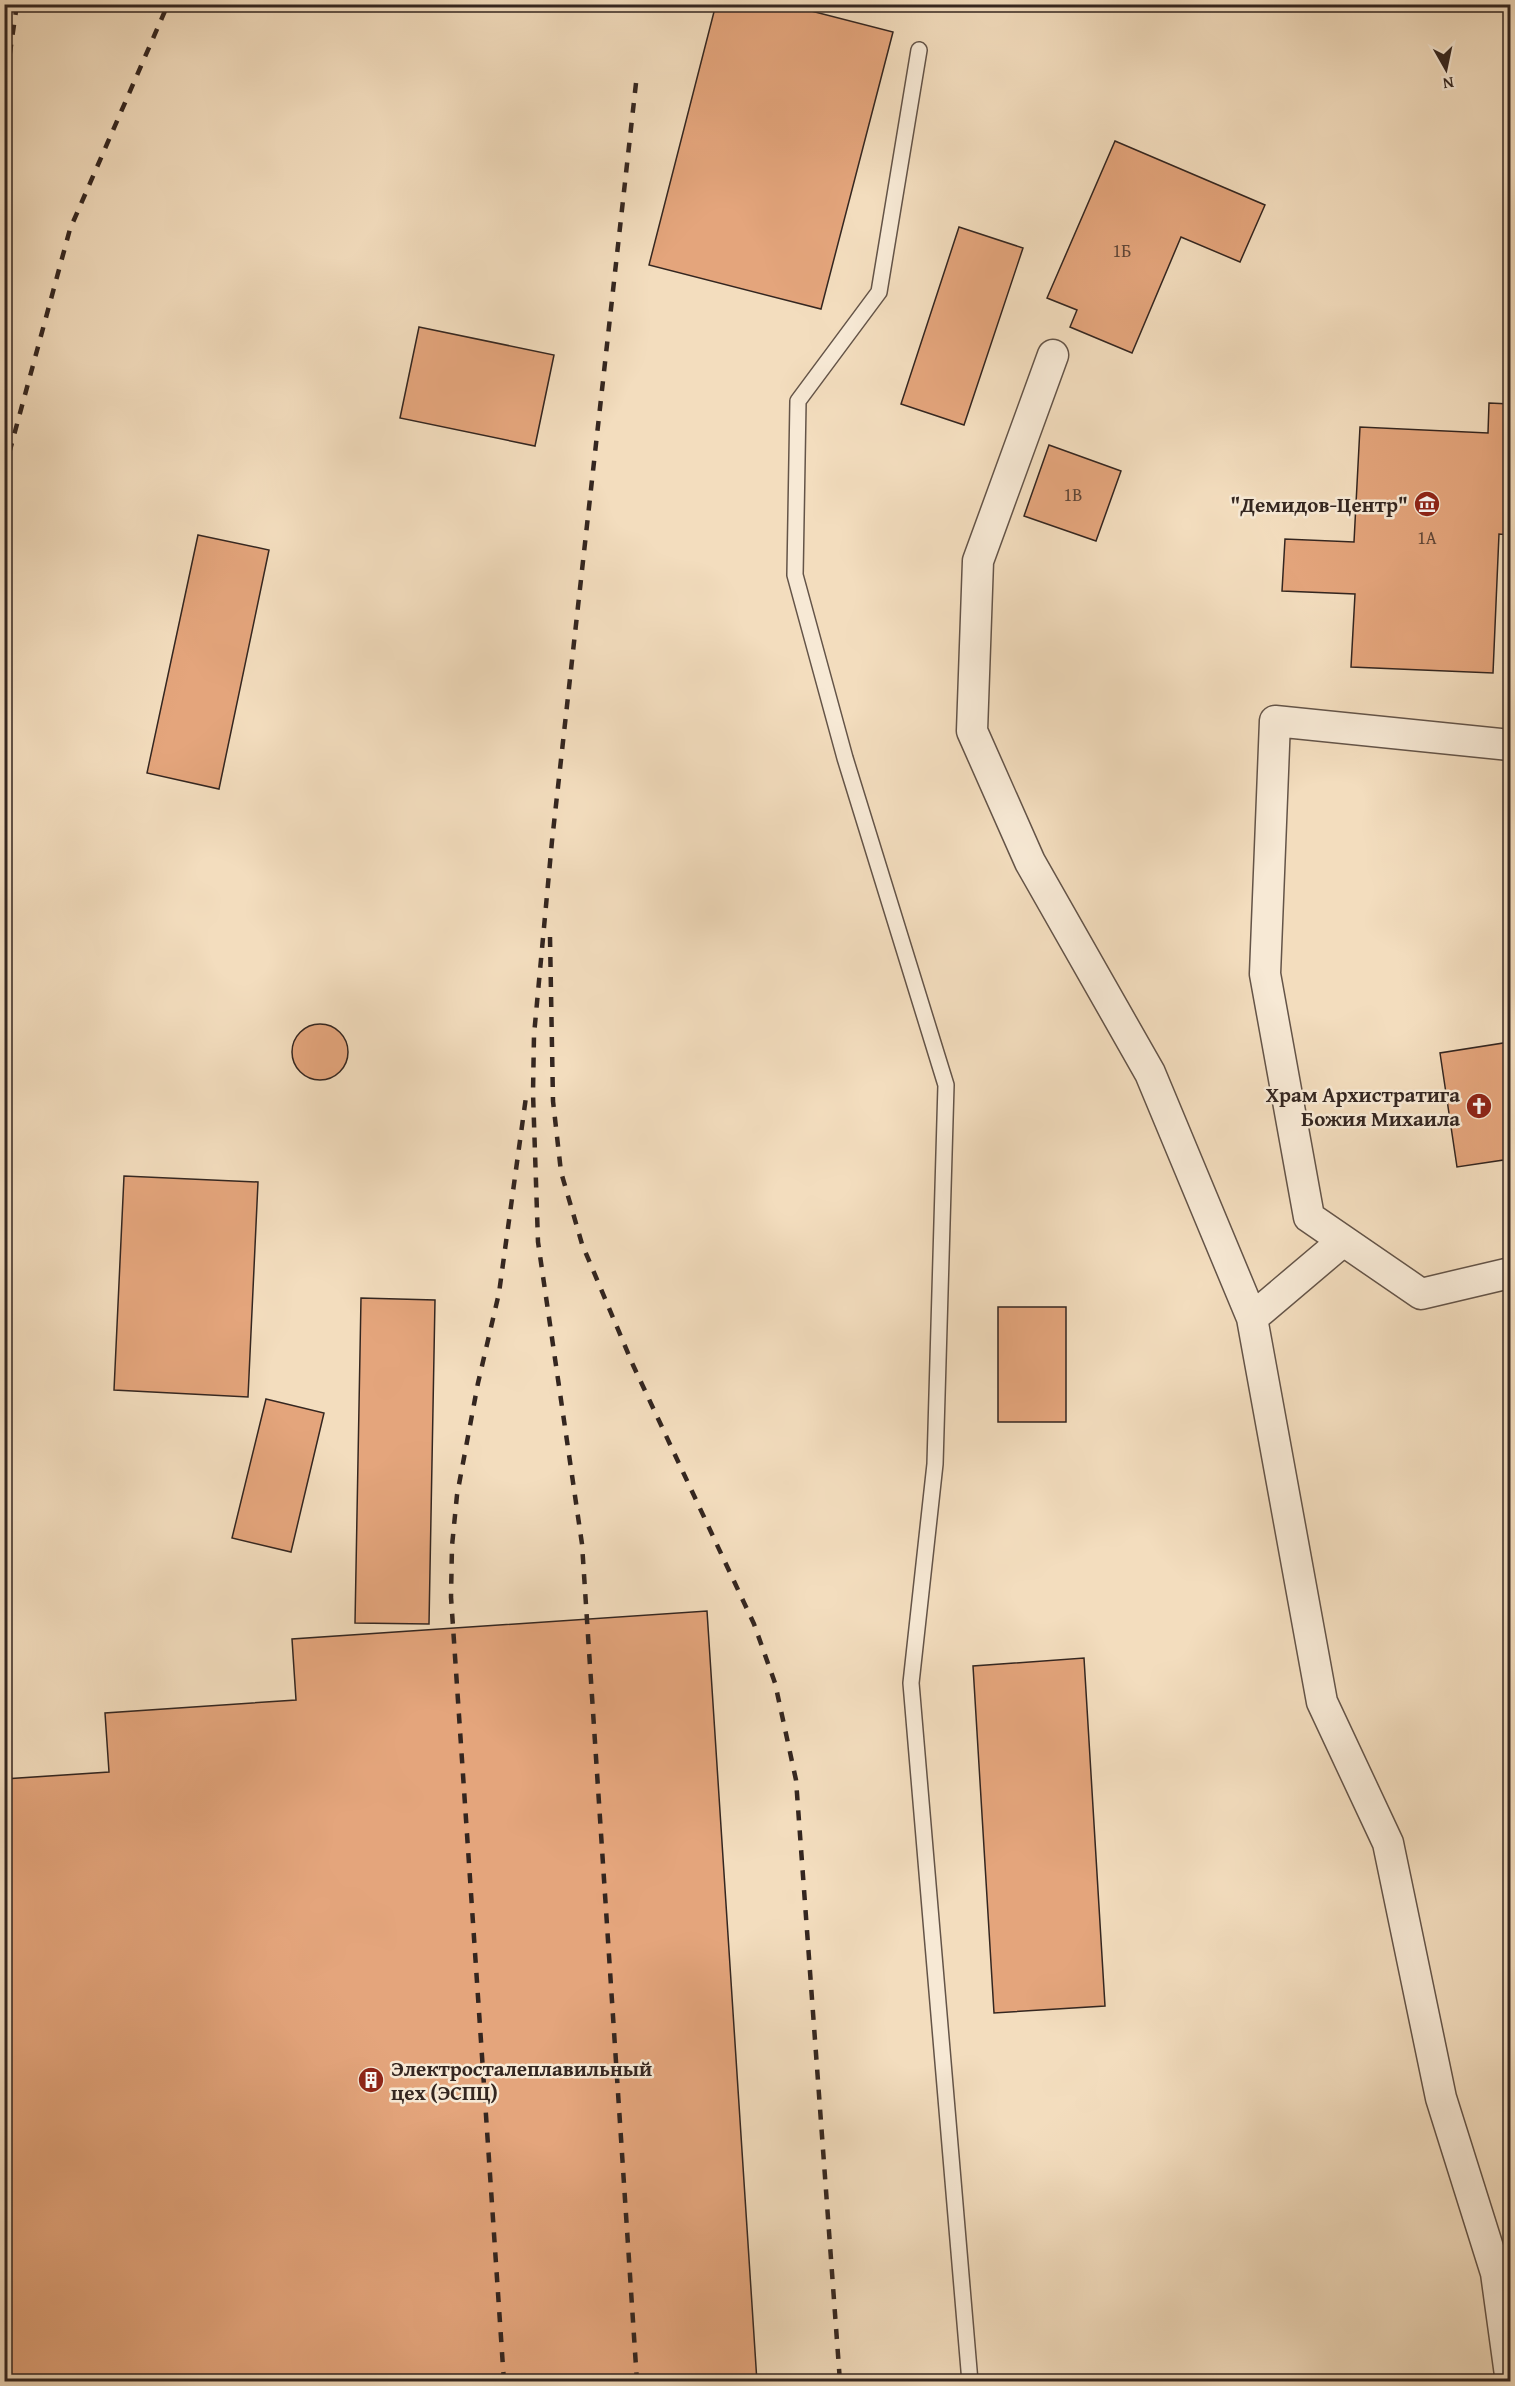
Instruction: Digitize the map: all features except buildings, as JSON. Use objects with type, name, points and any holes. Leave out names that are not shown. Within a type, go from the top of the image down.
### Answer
[{"type":"street","points":[[1053,356],[978,561],[972,730],[1030,862],[1150,1073],[1252,1318],[1322,1702],[1388,1843],[1442,2098],[1496,2273],[1510,2375]]},
{"type":"street","points":[[1510,745],[1275,721],[1265,974],[1309,1217],[1421,1294],[1510,1273]]},
{"type":"street","points":[[1252,1318],[1344,1241]]},
{"type":"lane","points":[[919,50],[879,292],[798,401],[795,574],[844,758],[946,1084],[935,1464],[911,1683],[970,2382]]},
{"type":"railway","points":[[4,94],[17,4]]},
{"type":"railway","points":[[4,472],[70,229],[168,4]]},
{"type":"railway","points":[[636,83],[552,841],[534,1035],[533,1093],[538,1242],[582,1544],[637,2382]]},
{"type":"railway","points":[[550,937],[553,1101],[561,1172],[582,1244],[633,1365],[754,1624],[775,1683],[796,1780],[840,2382]]},
{"type":"railway","points":[[504,2382],[451,1597],[452,1546],[457,1495],[478,1383],[499,1293],[526,1097]]},
{"type":"place","name":"\"Демидов-Центр\"","points":[[1427,504]]},
{"type":"place","name":"Храм Архистратига Божия Михаила","points":[[1479,1106]]},
{"type":"place","name":"Электросталеплавильный цех (ЭСПЦ)","points":[[371,2080]]}]
